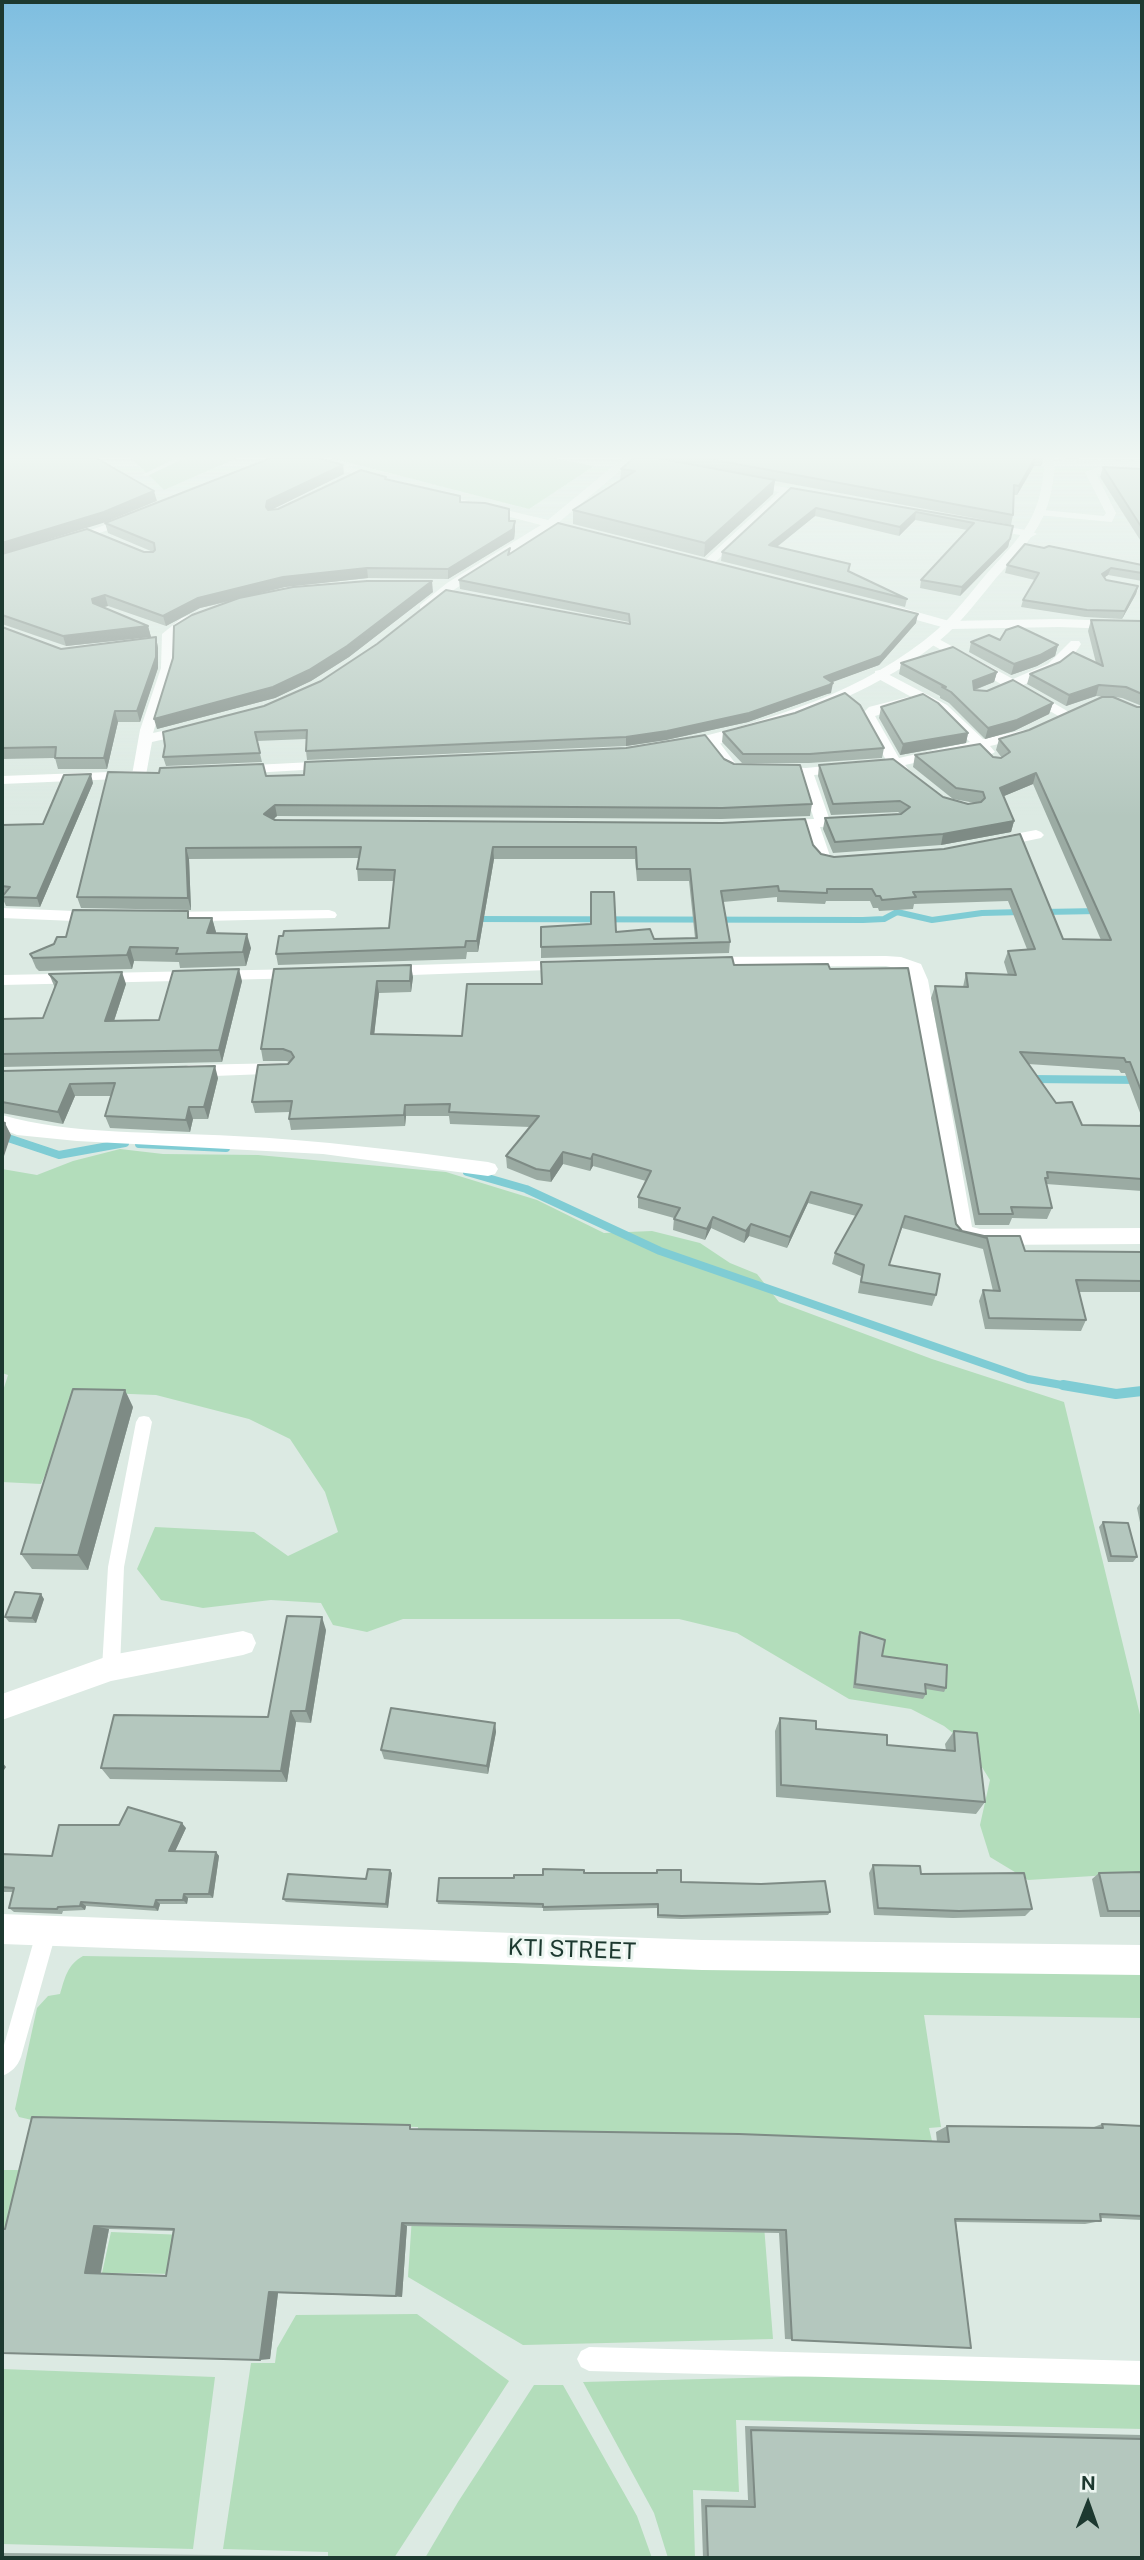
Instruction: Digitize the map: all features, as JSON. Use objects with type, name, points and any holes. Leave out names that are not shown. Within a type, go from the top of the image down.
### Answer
[{"type":"street","points":[[414,616],[471,577]]},
{"type":"street","points":[[666,748],[711,741],[831,698],[880,674],[933,640],[992,577]]},
{"type":"street","points":[[427,584],[451,591]]},
{"type":"street","points":[[884,607],[949,625],[1059,623],[1142,626]]},
{"type":"street","points":[[2,780],[146,775],[145,739],[149,716],[167,668],[169,655],[161,637],[186,621],[209,613]]},
{"type":"street","points":[[711,741],[730,766],[739,770],[806,772],[895,763],[981,746],[1038,728],[1072,713],[1010,685],[933,640]]},
{"type":"street","points":[[989,692],[1058,665],[1068,658],[1074,644]]},
{"type":"street","points":[[880,674],[942,708],[997,762]]},
{"type":"street","points":[[915,780],[895,763],[869,712],[923,697]]},
{"type":"street","points":[[145,739],[205,724]]},
{"type":"street","points":[[219,771],[352,764]]},
{"type":"street","points":[[806,772],[821,855],[825,860],[862,859]]},
{"type":"street","points":[[764,825],[873,820]]},
{"type":"street","points":[[982,845],[1036,835]]},
{"type":"street","points":[[2,913],[113,917]]},
{"type":"street","points":[[138,918],[330,915]]},
{"type":"street","points":[[691,962],[886,961],[901,962],[915,968],[962,1230],[967,1235],[980,1237],[1142,1236]]},
{"type":"street","points":[[361,972],[585,964]]},
{"type":"street","points":[[2,980],[320,973]]},
{"type":"street","points":[[165,1072],[285,1069]]},
{"type":"street","points":[[2,1122],[17,1128],[77,1134],[323,1147],[488,1169]]},
{"type":"street","points":[[2,1707],[111,1668],[243,1643]]},
{"type":"street","name":"KTI STREET","points":[[2,1929],[46,1933],[702,1955],[1142,1960]]},
{"type":"lane","points":[[111,1668],[116,1567],[144,1422]]},
{"type":"lane","points":[[2,2066],[11,2057],[46,1933]]},
{"type":"lane","points":[[589,2359],[1142,2373]]},
{"type":"green space","points":[[120,1149],[163,1154],[258,1155],[446,1172],[537,1200],[604,1233],[652,1231],[700,1243],[730,1263],[757,1274],[779,1302],[932,1359],[1064,1402],[1142,1723],[1142,1873],[1028,1880],[990,1857],[980,1825],[990,1780],[968,1745],[944,1726],[911,1709],[849,1699],[737,1633],[679,1619],[403,1619],[367,1632],[333,1625],[321,1603],[271,1600],[203,1608],[161,1600],[137,1569],[155,1527],[254,1532],[288,1556],[338,1532],[325,1492],[290,1439],[249,1419],[156,1395],[80,1392],[41,1484],[2,1482],[2,1394],[8,1375],[2,1373],[2,1169],[37,1175],[73,1161]]},
{"type":"green space","points":[[83,1956],[1142,1973],[1142,2018],[924,2015],[941,2127],[929,2128],[932,2141],[757,2137],[773,2339],[523,2345],[408,2277],[418,2127],[32,2120],[19,2117],[15,2109],[37,2008],[48,1996],[60,1994],[70,1968]]},
{"type":"green space","points":[[2,2170],[32,2170],[2,2241]]},
{"type":"green space","points":[[111,2232],[184,2235],[177,2274],[102,2273]]},
{"type":"green space","points":[[417,2314],[509,2381],[394,2558],[328,2558],[328,2552],[223,2549],[251,2363],[275,2363],[277,2348],[296,2315]]},
{"type":"green space","points":[[2,2369],[215,2377],[193,2549],[2,2544]]},
{"type":"green space","points":[[865,2375],[1142,2380],[1142,2429],[736,2420],[739,2492],[693,2490],[695,2558],[668,2558],[654,2513],[583,2382]]},
{"type":"green space","points":[[534,2385],[563,2385],[637,2516],[652,2558],[425,2558]]},
{"type":"building","points":[[2,577],[281,577],[198,598],[163,616],[105,595],[92,599],[93,603],[148,626],[63,636],[2,615]]},
{"type":"building","points":[[463,577],[773,577],[918,614],[881,656],[824,677],[833,683],[829,685],[749,713],[667,731],[626,737],[306,751],[307,730],[255,732],[260,753],[163,757],[163,732],[264,706],[321,681],[377,644],[446,590],[630,624],[629,614],[459,580]]},
{"type":"building","points":[[822,577],[862,577],[907,599]]},
{"type":"building","points":[[923,577],[972,577],[962,587],[921,580]]},
{"type":"building","points":[[1036,577],[1104,577],[1138,586],[1125,611],[1087,610],[1023,600]]},
{"type":"building","points":[[367,581],[432,581],[347,646],[309,670],[273,687],[154,719],[173,658],[174,626],[192,615],[239,598],[293,587]]},
{"type":"building","points":[[1091,620],[1142,621],[1142,694],[1126,687],[1099,685],[1069,695],[1030,674],[1060,662],[1073,652],[1103,666]]},
{"type":"building","points":[[1018,626],[1058,645],[1014,664],[971,642],[989,635],[1000,640],[1006,630]]},
{"type":"building","points":[[2,627],[61,649],[156,637],[156,657],[137,711],[115,711],[104,758],[55,758],[56,747],[2,748]]},
{"type":"building","points":[[953,647],[997,672],[973,681],[974,690],[987,691],[1013,680],[1053,703],[1017,720],[988,728],[951,692],[942,687],[946,687],[901,663]]},
{"type":"building","points":[[845,693],[860,705],[884,748],[810,754],[743,754],[723,732],[795,713]]},
{"type":"building","points":[[923,694],[938,703],[968,733],[903,744],[881,707]]},
{"type":"building","points":[[1102,697],[1113,697],[1142,707],[1142,1093],[1130,1062],[1126,1062],[1124,1058],[1020,1052],[1056,1103],[1072,1102],[1082,1125],[1142,1126],[1142,1179],[1047,1172],[1048,1178],[1045,1178],[1052,1208],[1011,1207],[1013,1214],[979,1214],[935,986],[968,987],[966,973],[1016,975],[1008,951],[1035,949],[1011,889],[913,892],[916,897],[882,900],[872,889],[827,889],[827,893],[779,891],[778,886],[721,891],[730,942],[541,947],[541,927],[591,924],[591,892],[614,892],[616,932],[650,929],[654,939],[697,938],[690,869],[637,869],[636,847],[493,847],[477,941],[466,941],[465,947],[276,954],[279,936],[283,936],[284,931],[389,928],[395,870],[357,869],[361,847],[186,848],[188,898],[77,897],[108,772],[159,773],[160,768],[263,764],[266,776],[304,775],[305,762],[626,748],[705,735],[724,759],[734,764],[800,765],[812,804],[722,808],[275,805],[264,814],[275,820],[722,823],[805,819],[813,845],[821,854],[834,857],[944,849],[1020,834],[1063,939],[1111,940],[1036,773],[1000,788],[1014,821],[943,834],[835,842],[825,818],[901,814],[910,807],[900,801],[833,804],[819,765],[893,759],[943,797],[968,804],[981,802],[985,798],[983,792],[956,788],[915,755],[980,744],[993,757],[1001,758],[1010,752],[999,739],[1029,730]]},
{"type":"building","points":[[91,774],[37,898],[2,897],[10,887],[2,886],[2,825],[43,824],[64,775]]},
{"type":"building","points":[[73,910],[188,911],[188,918],[212,918],[207,933],[247,934],[243,952],[176,954],[178,948],[130,947],[127,955],[33,958],[30,954],[54,944],[57,937],[66,937]]},
{"type":"building","points":[[732,957],[734,965],[828,964],[830,969],[908,968],[956,1224],[962,1231],[984,1236],[1020,1236],[1025,1251],[1142,1252],[1142,1281],[1076,1280],[1086,1320],[989,1318],[983,1290],[1000,1291],[987,1238],[905,1216],[889,1265],[940,1274],[936,1295],[861,1282],[864,1265],[835,1253],[862,1205],[811,1192],[790,1237],[751,1224],[746,1231],[713,1217],[707,1229],[674,1219],[680,1208],[638,1197],[651,1171],[593,1154],[591,1159],[563,1152],[550,1171],[536,1169],[506,1156],[539,1116],[449,1112],[450,1104],[405,1105],[404,1115],[289,1119],[292,1101],[252,1102],[258,1065],[288,1064],[294,1057],[291,1052],[283,1049],[261,1049],[274,969],[411,965],[410,981],[377,981],[371,1034],[462,1036],[467,984],[542,984],[541,962]]},
{"type":"building","points":[[239,969],[219,1050],[2,1054],[2,1019],[43,1018],[57,982],[49,974],[122,972],[105,1021],[159,1020],[173,971]]},
{"type":"building","points":[[215,1066],[204,1107],[189,1107],[186,1120],[105,1116],[115,1083],[70,1084],[58,1112],[2,1102],[2,1071]]},
{"type":"building","points":[[73,1389],[125,1390],[78,1555],[21,1554]]},
{"type":"building","points":[[1103,1522],[1128,1523],[1137,1557],[1111,1556]]},
{"type":"building","points":[[15,1592],[41,1594],[32,1618],[5,1617]]},
{"type":"building","points":[[287,1616],[322,1617],[306,1711],[291,1711],[281,1771],[101,1768],[114,1715],[268,1717]]},
{"type":"building","points":[[860,1632],[885,1640],[882,1656],[947,1665],[946,1688],[925,1684],[926,1694],[855,1684]]},
{"type":"building","points":[[391,1708],[495,1723],[487,1766],[381,1750]]},
{"type":"building","points":[[780,1718],[816,1721],[816,1729],[887,1735],[887,1745],[955,1751],[954,1731],[977,1733],[985,1802],[781,1785]]},
{"type":"building","points":[[128,1807],[182,1823],[169,1851],[216,1852],[209,1894],[184,1894],[183,1900],[156,1900],[154,1907],[81,1902],[80,1906],[57,1909],[9,1908],[14,1888],[2,1887],[2,1854],[52,1856],[59,1825],[119,1825]]},
{"type":"building","points":[[873,1865],[920,1866],[921,1874],[1024,1873],[1032,1909],[959,1911],[878,1908]]},
{"type":"building","points":[[368,1869],[390,1870],[386,1904],[283,1899],[288,1874],[366,1879]]},
{"type":"building","points":[[543,1869],[584,1870],[584,1873],[657,1873],[657,1870],[681,1870],[681,1882],[761,1884],[825,1881],[830,1912],[682,1916],[658,1915],[658,1904],[543,1907],[543,1904],[437,1901],[439,1878],[514,1878],[514,1875],[543,1875]]},
{"type":"building","points":[[1142,1872],[1142,1911],[1108,1911],[1099,1873]]},
{"type":"building","points":[[32,2117],[410,2125],[410,2129],[739,2134],[949,2142],[947,2126],[1142,2126],[1142,2216],[1100,2214],[1101,2221],[955,2219],[971,2348],[792,2340],[786,2230],[402,2223],[396,2296],[269,2292],[260,2360],[2,2353],[2,2229],[5,2229]],"holes":[[[94,2226],[174,2229],[166,2276],[85,2273]]]},
{"type":"building","points":[[751,2430],[1142,2439],[1142,2558],[708,2558],[706,2506],[755,2507]]},
{"type":"waterway","points":[[1043,912],[1099,911]]},
{"type":"waterway","points":[[473,919],[863,920],[884,919],[897,912],[932,920],[982,913],[1022,912]]},
{"type":"waterway","points":[[1029,1079],[1142,1080]]},
{"type":"waterway","points":[[2,1136],[59,1155],[125,1143]]},
{"type":"waterway","points":[[139,1144],[226,1148]]},
{"type":"waterway","points":[[467,1172],[526,1189],[660,1251],[1028,1379],[1073,1387]]},
{"type":"waterway","points":[[1063,1385],[1116,1394],[1142,1391]]}]
